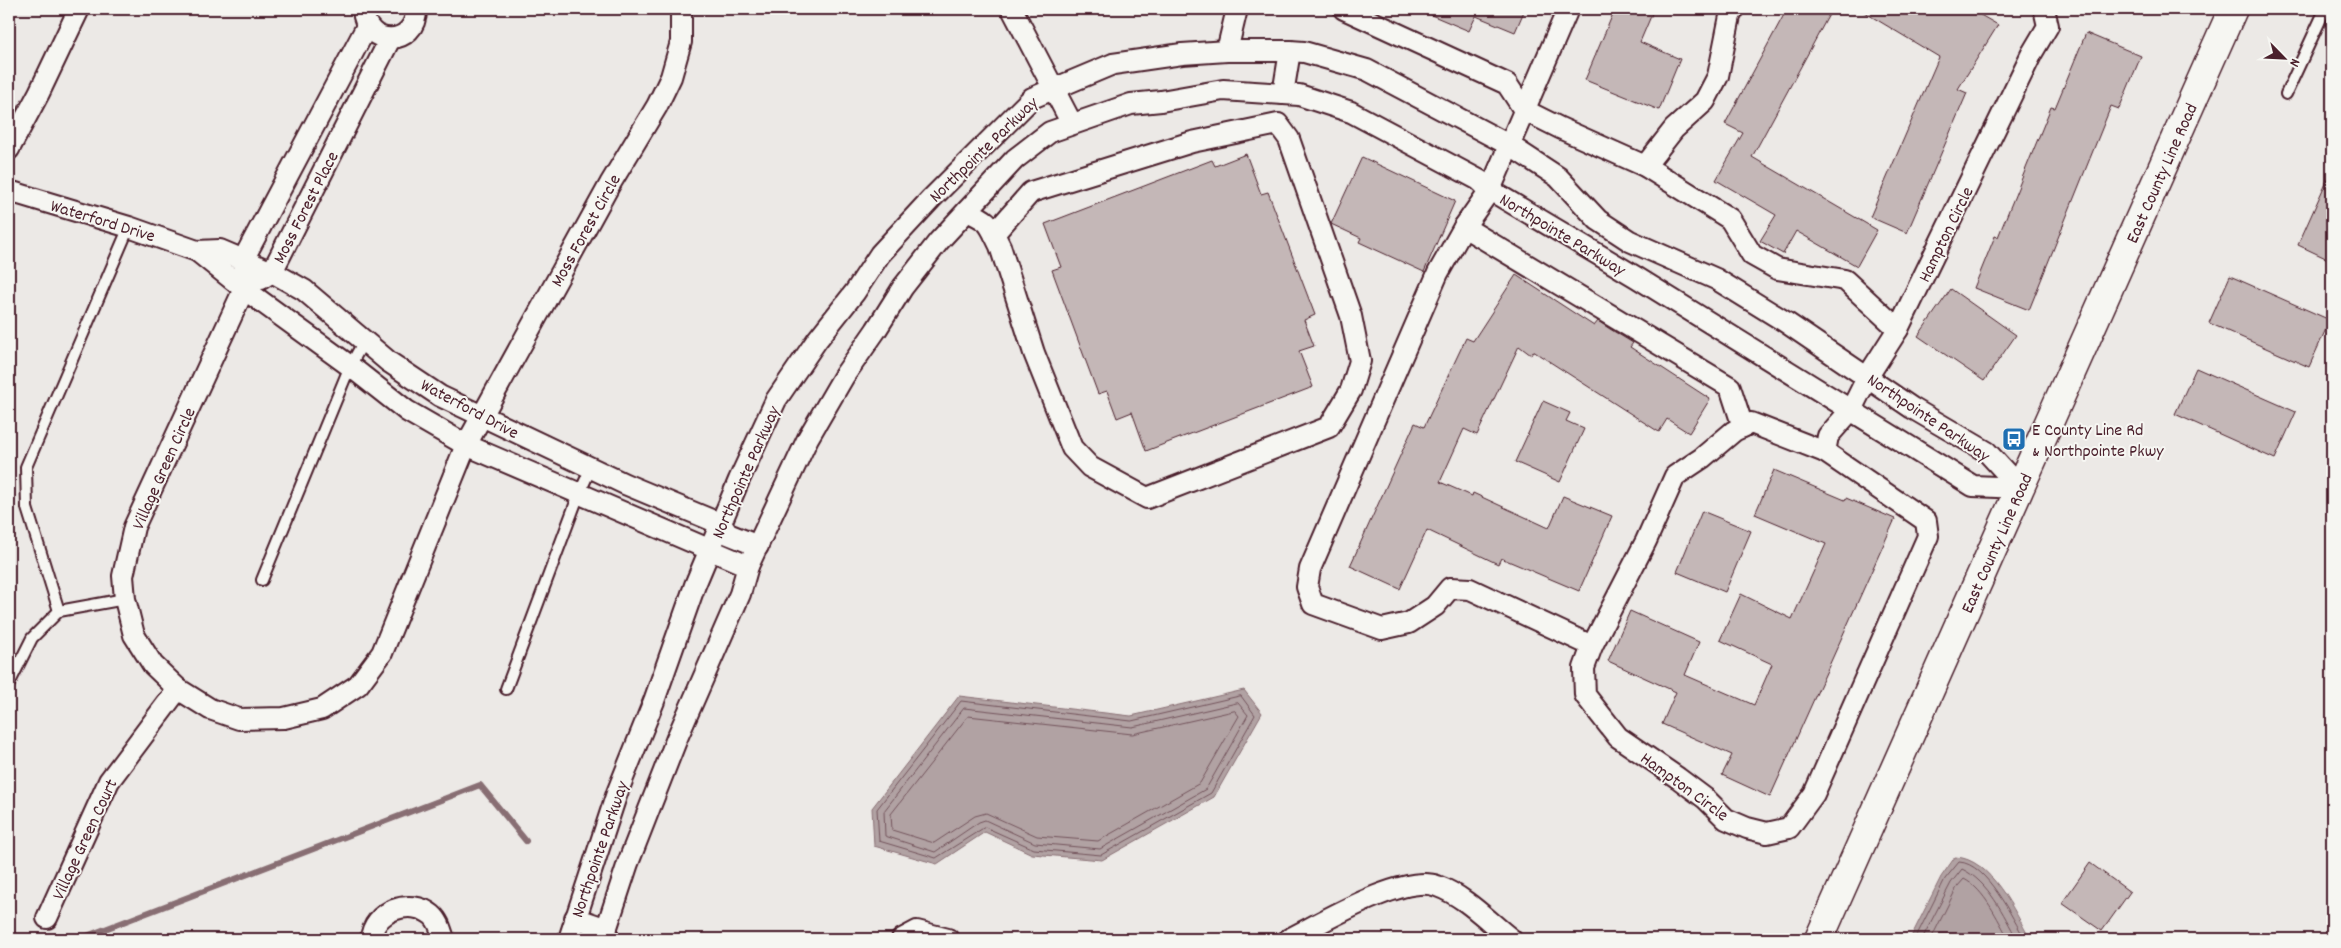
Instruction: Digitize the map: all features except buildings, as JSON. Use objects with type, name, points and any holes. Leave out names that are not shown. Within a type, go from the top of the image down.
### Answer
[{"type":"main road","name":"East County Line Road","points":[[1818,939],[2233,9]]},
{"type":"street","points":[[9,149],[39,93],[79,9]]},
{"type":"street","points":[[390,39],[399,37],[407,32],[413,24],[416,9]]},
{"type":"street","name":"Moss Forest Circle","points":[[466,445],[610,184],[657,106],[671,77],[681,42],[681,9]]},
{"type":"street","points":[[1012,9],[1072,124]]},
{"type":"street","points":[[1227,51],[1237,9]]},
{"type":"street","points":[[1344,9],[1507,84],[1524,110],[1645,166],[1730,219],[1752,255],[1777,269],[1845,280],[1898,329]]},
{"type":"street","points":[[1568,9],[1490,190],[1464,227],[1438,273],[1310,569],[1307,587],[1313,604],[1382,629],[1409,624],[1435,606],[1450,588],[1470,589],[1592,646]]},
{"type":"street","points":[[1645,166],[1674,129],[1705,101],[1718,76],[1730,16],[1734,9]]},
{"type":"street","name":"Hampton Circle","points":[[1825,452],[1828,436],[1851,410],[1868,376],[1898,329],[2032,53],[2048,26],[2044,9]]},
{"type":"street","name":"Moss Forest Place","points":[[244,289],[272,272],[390,39],[373,33],[365,17]]},
{"type":"street","name":"Moss Forest Place","points":[[244,289],[244,260],[294,164],[365,17]]},
{"type":"street","name":"Northpointe Parkway","points":[[569,939],[617,793],[709,551],[776,400],[817,340],[855,292],[880,254],[930,199],[1032,98],[1113,64],[1182,54],[1227,51],[1290,51],[1304,52],[1367,70],[1509,145],[1558,177],[1598,220],[1630,241],[1716,279],[1784,321],[1868,376],[1912,408],[1987,452],[2020,488]]},
{"type":"street","points":[[1283,94],[1290,51]]},
{"type":"street","name":"Northpointe Parkway","points":[[605,934],[646,814],[740,594],[748,566],[808,438],[844,376],[876,330],[902,286],[1015,158],[1050,132],[1131,104],[1161,101],[1223,90],[1299,95],[1351,112],[1479,180],[1490,190],[1973,486],[2020,488]]},
{"type":"street","points":[[967,211],[987,220],[994,234],[1000,246],[1034,353],[1072,448],[1090,467],[1146,498],[1329,427],[1351,390],[1360,361],[1351,316],[1289,139],[1278,124],[1192,142],[1032,192],[994,234]]},
{"type":"street","points":[[294,164],[320,178]]},
{"type":"street","name":"Waterford Drive","points":[[9,191],[128,227],[197,251],[244,289],[350,366],[407,411],[466,445],[709,551],[748,566]]},
{"type":"street","points":[[1464,227],[1730,387],[1743,427]]},
{"type":"street","name":"Waterford Drive","points":[[197,251],[220,250],[272,272],[304,290],[397,368],[440,396],[591,468],[720,524],[728,534],[758,546]]},
{"type":"street","name":"Village Green Circle","points":[[244,289],[134,528],[123,576],[125,599],[134,635],[153,666],[178,689],[210,709],[239,719],[284,718],[322,710],[358,685],[382,653],[466,445]]},
{"type":"street","points":[[381,390],[397,368]]},
{"type":"street","name":"Hampton Circle","points":[[1751,423],[1825,452],[1926,522],[1928,536],[1814,794],[1789,828],[1766,833],[1747,828],[1726,819],[1706,799],[1618,737],[1585,695],[1584,668],[1592,646],[1646,541],[1675,476],[1702,458],[1734,431],[1751,423]]},
{"type":"street","points":[[626,514],[638,489]]},
{"type":"street","name":"Village Green Court","points":[[47,918],[109,781],[178,689]]},
{"type":"street","points":[[1289,939],[1371,898],[1405,885],[1436,885],[1464,900],[1511,939]]},
{"type":"street","points":[[371,939],[372,933],[383,916],[400,907],[414,907],[431,914],[440,925],[444,939]]},
{"type":"street","points":[[575,918],[605,934]]},
{"type":"street","points":[[902,939],[917,930],[948,939]]},
{"type":"lane","points":[[2286,94],[2324,12]]},
{"type":"lane","points":[[59,612],[27,508],[26,467],[128,227]]},
{"type":"lane","points":[[262,580],[350,366],[364,341]]},
{"type":"lane","points":[[506,689],[579,494],[591,468]]},
{"type":"lane","points":[[9,684],[32,638],[59,612],[125,599]]},
{"type":"water","points":[[1244,690],[1262,713],[1214,797],[1102,860],[1032,854],[985,832],[937,864],[874,846],[872,808],[959,696],[1131,716]]},
{"type":"water","points":[[1955,857],[1968,860],[1980,866],[1991,876],[2009,901],[2030,939],[1910,939],[1941,877]]},
{"type":"waterway","points":[[79,939],[480,785],[526,841]]},
{"type":"place","name":"E County Line Rd & Northpointe Pkwy","points":[[2014,439]]}]
